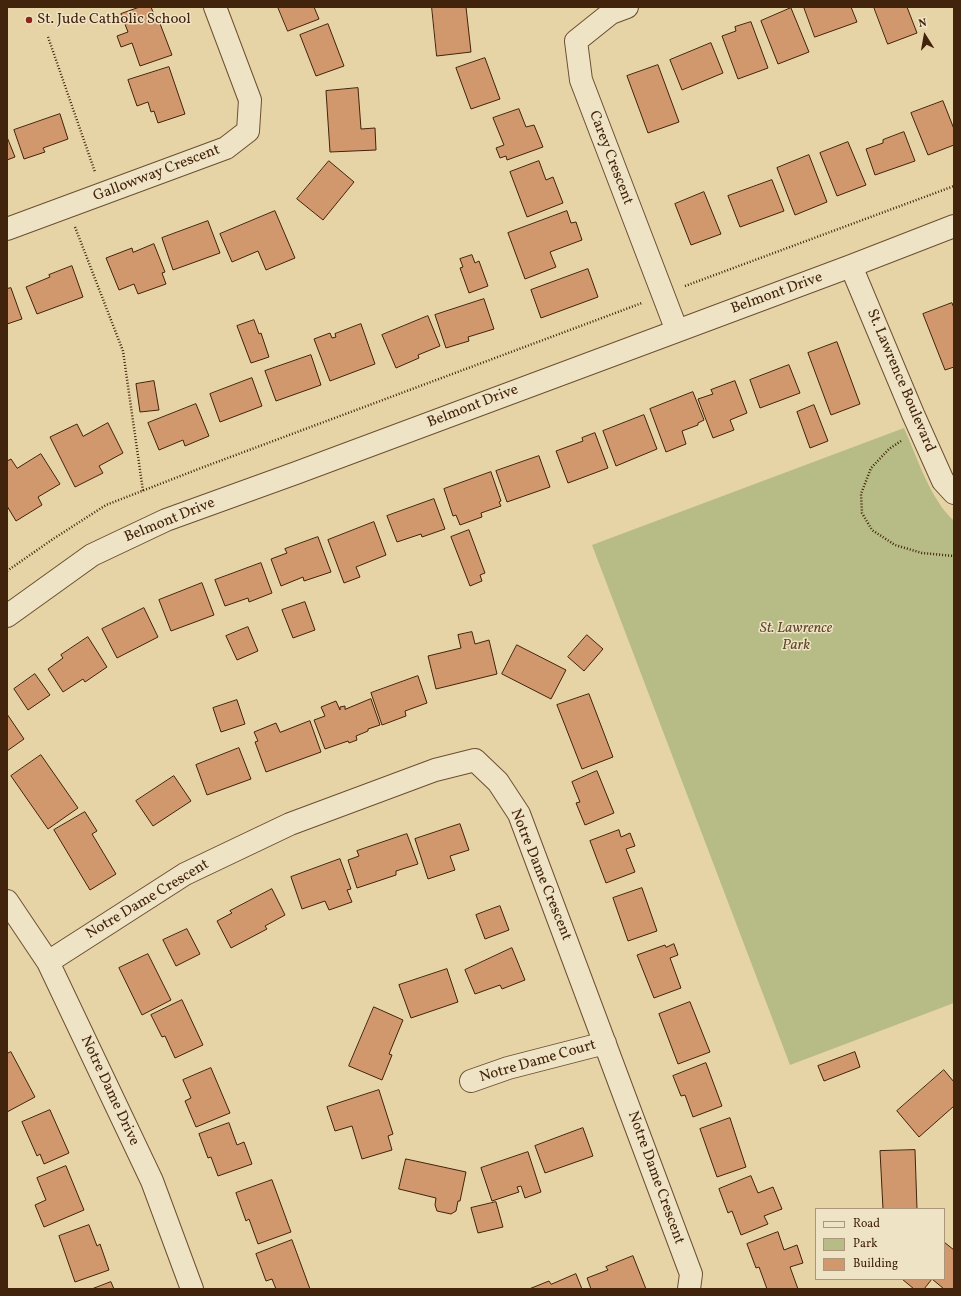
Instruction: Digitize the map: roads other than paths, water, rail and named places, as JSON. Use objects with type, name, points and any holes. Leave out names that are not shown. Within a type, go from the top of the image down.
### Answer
[{"type":"street","name":"Gallowway Crescent","points":[[7,229],[226,148],[248,131],[250,100],[215,7]]},
{"type":"street","name":"Carey Crescent","points":[[627,7],[611,13],[576,41],[580,80],[676,330]]},
{"type":"street","name":"Belmont Drive","points":[[7,616],[92,555],[166,520],[852,266],[954,226]]},
{"type":"street","name":"St. Lawrence Boulevard","points":[[852,266],[913,414],[943,481],[954,493]]},
{"type":"street","name":"Notre Dame Crescent","points":[[48,962],[185,874],[220,857],[290,824],[435,770],[475,760],[498,782],[519,814],[691,1274],[689,1289]]},
{"type":"street","name":"Notre Dame Drive","points":[[7,901],[48,962],[152,1182],[192,1289]]},
{"type":"street","name":"Notre Dame Court","points":[[471,1081],[508,1068],[605,1043]]},
{"type":"place","name":"St. Jude Catholic School","points":[[29,20]]},
{"type":"park label","name":"St. Lawrence Park","points":[[796,638]]}]
